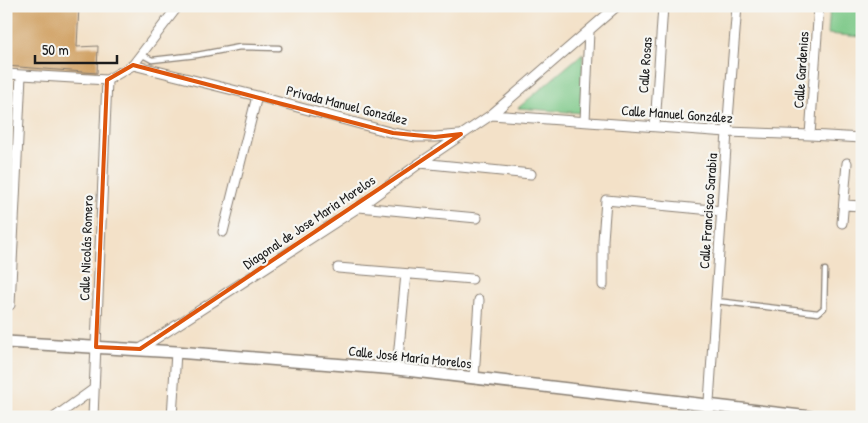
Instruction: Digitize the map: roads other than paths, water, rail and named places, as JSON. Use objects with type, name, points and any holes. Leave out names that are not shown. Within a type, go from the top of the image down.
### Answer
[{"type":"street","points":[[6,74],[107,80],[133,65],[178,6]]},
{"type":"street","name":"Diagonal de Jose Maria Morelos","points":[[140,349],[359,206],[491,115],[617,6]]},
{"type":"street","name":"Calle Rosas","points":[[655,126],[663,6]]},
{"type":"street","name":"Calle Francisco Sarabia","points":[[708,411],[737,6]]},
{"type":"street","name":"Calle Gardenias","points":[[810,135],[819,6]]},
{"type":"street","points":[[584,121],[589,31]]},
{"type":"street","name":"Privada Manuel González","points":[[133,65],[393,133],[435,138],[461,134]]},
{"type":"street","points":[[10,306],[10,234],[17,155],[21,75]]},
{"type":"street","name":"Calle Nicolás Romero","points":[[94,417],[107,80]]},
{"type":"street","points":[[223,232],[257,96]]},
{"type":"street","name":"Calle Manuel González","points":[[491,115],[727,132],[862,138]]},
{"type":"street","points":[[6,154],[17,155]]},
{"type":"street","points":[[420,163],[531,174]]},
{"type":"street","points":[[842,223],[847,164]]},
{"type":"street","points":[[603,285],[603,240],[606,200],[722,211]]},
{"type":"street","points":[[844,205],[862,206]]},
{"type":"street","points":[[359,206],[477,218]]},
{"type":"street","points":[[338,268],[472,279]]},
{"type":"street","points":[[397,369],[406,274]]},
{"type":"street","points":[[474,378],[479,300]]},
{"type":"street","name":"Calle José María Morelos","points":[[6,342],[140,349],[397,369],[708,411],[810,417]]},
{"type":"street","points":[[172,417],[176,352]]},
{"type":"street","points":[[55,417],[94,389]]},
{"type":"lane","points":[[141,54],[152,60],[197,55],[240,47],[279,48]]},
{"type":"lane","points":[[716,302],[818,314],[824,308],[825,270]]}]
